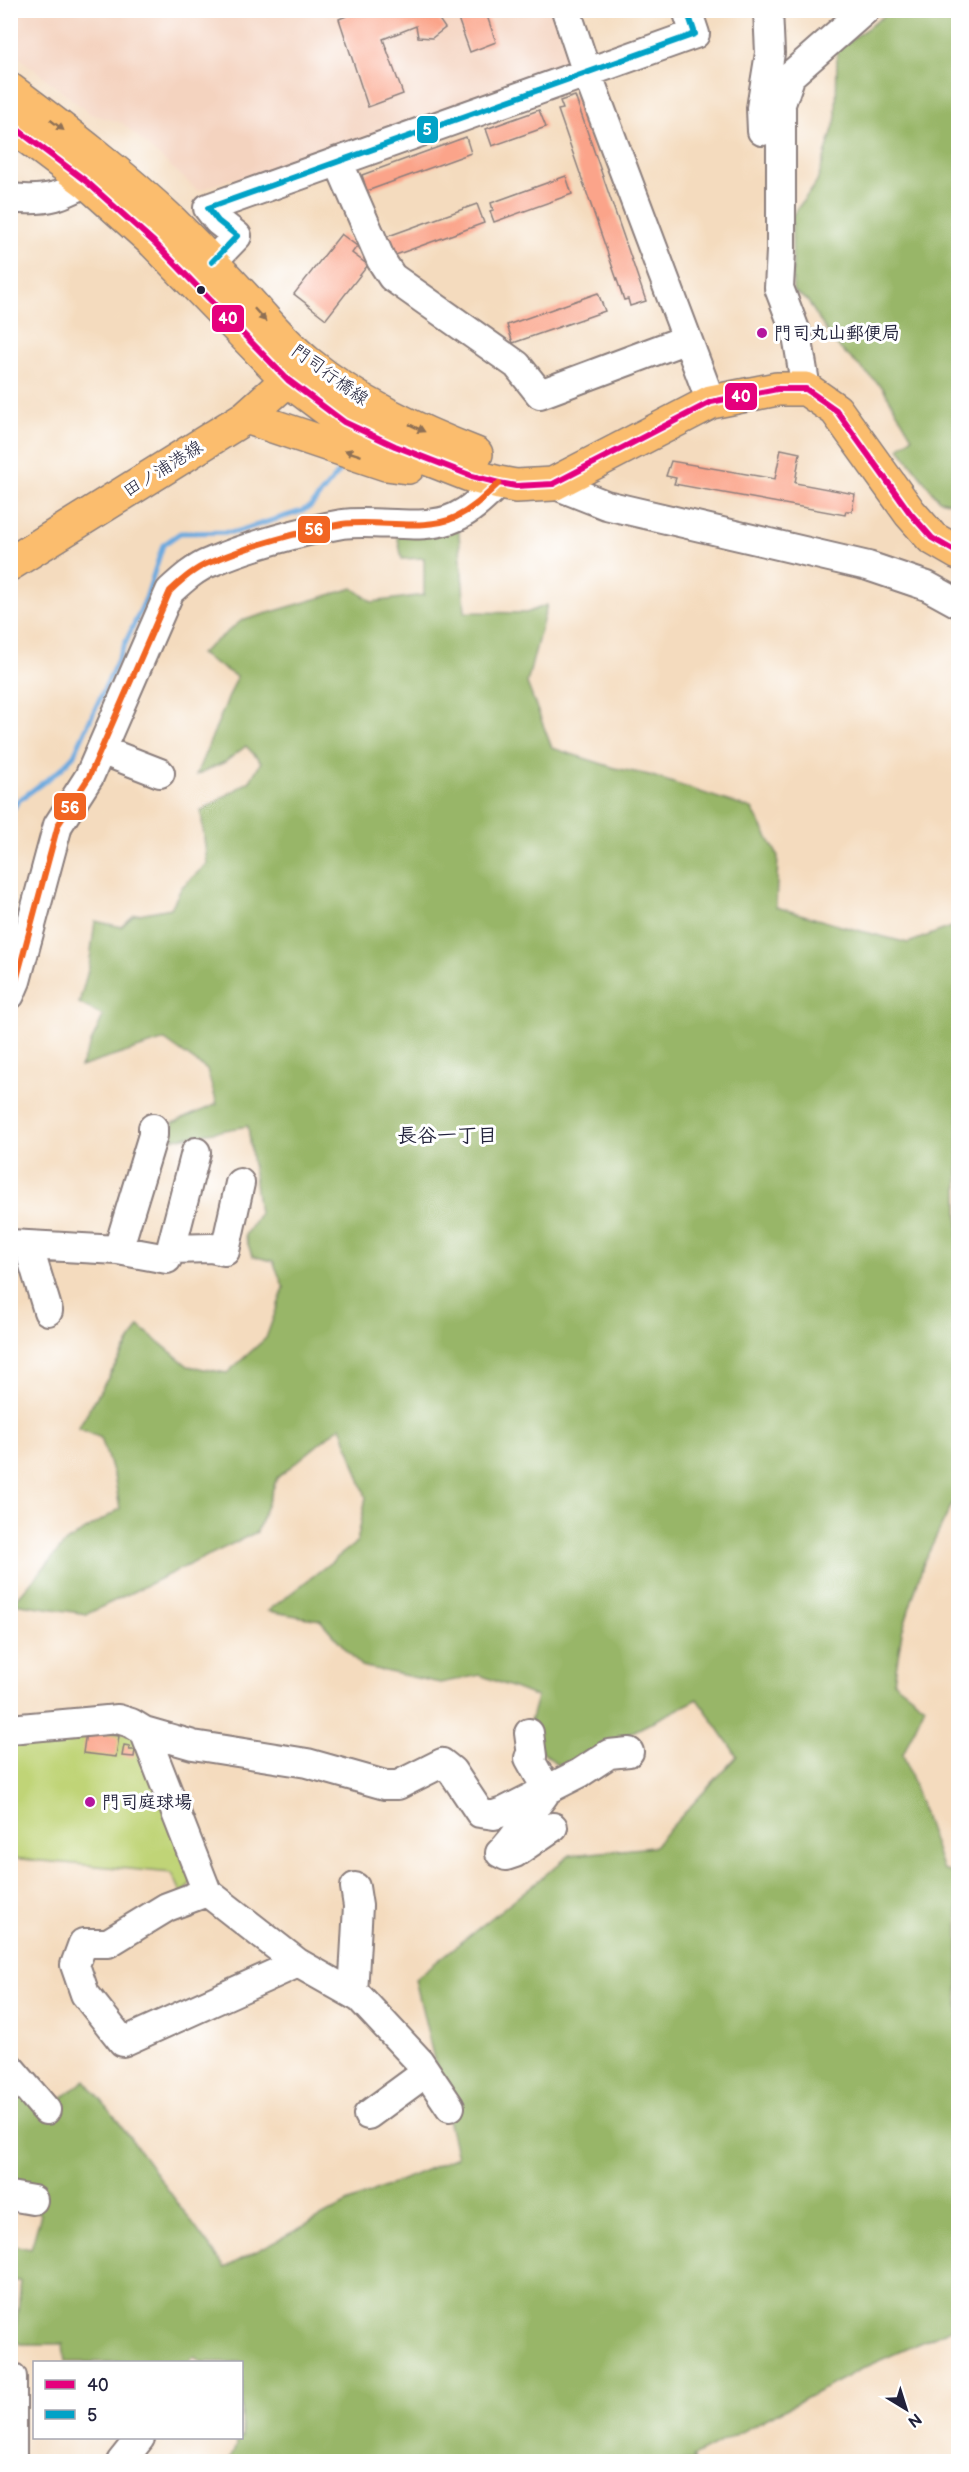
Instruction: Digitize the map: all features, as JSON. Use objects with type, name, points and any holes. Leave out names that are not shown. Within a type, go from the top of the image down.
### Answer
[{"type":"main road","name":"門司行橋線","points":[[10,90],[100,175],[212,262],[278,335],[298,371],[422,430],[553,484]]},
{"type":"main road","name":"門司行橋線","points":[[10,124],[100,175],[154,242],[298,371],[344,422],[395,446],[485,480],[516,486],[553,484],[711,402],[777,389],[806,389]]},
{"type":"main road","name":"田ノ浦港線","points":[[10,564],[246,417],[298,371]]},
{"type":"main road","points":[[806,389],[836,410],[910,513],[932,538],[958,553]]},
{"type":"main road","points":[[246,417],[386,464],[485,480]]},
{"type":"street","points":[[566,10],[587,73],[711,402]]},
{"type":"street","points":[[212,262],[237,236],[218,221],[208,208],[695,34],[687,10]]},
{"type":"street","points":[[768,10],[770,53],[761,108],[768,249],[779,288],[797,335],[806,389]]},
{"type":"street","points":[[779,288],[781,104],[791,75],[814,52],[865,10]]},
{"type":"street","points":[[338,161],[381,260],[392,277],[517,365],[540,394],[687,339]]},
{"type":"street","points":[[10,198],[37,201],[57,197],[100,175]]},
{"type":"street","points":[[10,995],[16,981],[58,825],[89,777],[170,591],[186,576],[210,562],[276,540],[342,524],[433,523],[454,518],[476,505],[485,480]]},
{"type":"street","points":[[553,484],[606,504],[868,566],[927,586],[958,603]]},
{"type":"street","points":[[101,750],[160,773]]},
{"type":"street","points":[[118,1250],[153,1135],[153,1128]]},
{"type":"street","points":[[48,1311],[19,1245],[118,1250],[167,1259],[196,1152]]},
{"type":"street","points":[[171,1249],[212,1248],[225,1251],[240,1183]]},
{"type":"street","points":[[10,1729],[118,1719],[131,1723],[144,1731],[199,1746],[307,1763],[385,1785],[399,1785],[442,1763],[452,1771],[480,1813],[494,1815],[580,1773],[609,1754],[629,1752]]},
{"type":"street","points":[[144,1731],[207,1892],[298,1963],[360,1998],[420,2061],[450,2107]]},
{"type":"street","points":[[529,1733],[532,1756],[529,1758],[547,1790]]},
{"type":"street","points":[[547,1790],[542,1801],[500,1853],[506,1856],[515,1853],[553,1827]]},
{"type":"street","points":[[352,1994],[358,1906],[355,1887]]},
{"type":"street","points":[[207,1892],[167,1907],[108,1942],[82,1943],[75,1965],[85,1994],[123,2042],[298,1963]]},
{"type":"street","points":[[10,2068],[46,2110]]},
{"type":"street","points":[[368,2115],[417,2079],[424,2069]]},
{"type":"street","points":[[12,2377],[12,2462]]},
{"type":"street","points":[[121,2462],[139,2439]]},
{"type":"shaded area","points":[[10,11],[553,11],[572,66],[267,171],[246,178],[231,179],[198,191],[122,123],[90,114],[11,51]]},
{"type":"green space","points":[[891,11],[958,11],[958,504],[939,500],[899,448],[912,437],[883,388],[834,343],[807,300],[793,291],[792,216],[817,182],[836,119],[837,50]]},
{"type":"green space","points":[[458,521],[465,612],[526,613],[547,605],[527,683],[552,748],[615,768],[649,775],[752,809],[778,856],[776,907],[908,943],[951,927],[958,927],[958,1492],[924,1562],[902,1632],[894,1682],[925,1706],[903,1754],[943,1870],[958,1875],[958,2326],[867,2366],[693,2457],[695,2461],[229,2461],[236,2445],[235,2439],[243,2439],[243,2361],[201,2361],[194,2357],[189,2361],[65,2361],[63,2344],[21,2344],[15,2339],[21,2281],[11,2281],[11,2245],[31,2249],[41,2214],[11,2189],[10,2076],[43,2113],[85,2080],[115,2117],[225,2268],[349,2202],[457,2157],[415,1979],[570,1855],[653,1847],[737,1756],[698,1699],[561,1768],[526,1736],[537,1697],[480,1675],[440,1683],[361,1666],[320,1620],[268,1611],[357,1542],[366,1497],[341,1426],[277,1478],[257,1532],[87,1614],[13,1603],[66,1542],[120,1509],[115,1480],[101,1438],[78,1428],[139,1326],[188,1366],[227,1373],[266,1338],[284,1288],[273,1261],[252,1256],[245,1235],[259,1214],[248,1126],[173,1139],[173,1123],[217,1104],[207,1070],[165,1040],[80,1067],[103,1016],[79,1003],[89,967],[95,921],[121,927],[134,915],[171,908],[182,887],[207,864],[201,811],[250,781],[261,762],[246,746],[225,762],[196,775],[237,677],[200,654],[241,621],[353,588],[372,602],[424,595],[424,558],[402,559],[397,534]]},
{"type":"green space","name":"門司庭球場","points":[[76,1729],[139,1735],[196,1877],[182,1894],[172,1873],[11,1858],[10,1737]]},
{"type":"building","points":[[361,10],[485,10],[496,42],[470,52],[456,13],[438,18],[445,28],[432,38],[418,37],[416,26],[383,39],[403,94],[368,107],[339,19]]},
{"type":"building","points":[[575,96],[646,301],[630,306],[628,299],[624,300],[558,110],[563,109],[560,101]]},
{"type":"building","points":[[539,110],[546,127],[492,146],[486,129]]},
{"type":"building","points":[[466,137],[471,153],[367,191],[362,175]]},
{"type":"building","points":[[566,176],[572,194],[494,222],[490,211],[493,210],[491,203]]},
{"type":"building","points":[[477,204],[484,223],[390,257],[383,238]]},
{"type":"building","points":[[341,234],[357,246],[352,253],[368,265],[326,319],[294,294]]},
{"type":"building","points":[[598,293],[605,311],[513,343],[507,325]]},
{"type":"building","points":[[781,449],[800,453],[795,483],[855,494],[852,511],[846,511],[845,515],[674,484],[676,478],[666,476],[671,461],[775,479]]},
{"type":"building","points":[[86,1732],[119,1736],[116,1757],[83,1753]]},
{"type":"building","points":[[124,1745],[130,1746],[129,1750],[135,1750],[134,1757],[122,1756]]},
{"type":"waterway","points":[[10,814],[18,801],[60,770],[74,755],[146,598],[163,545],[180,533],[235,532],[302,511],[311,506],[339,472]]},
{"type":"transit line","name":"5","points":[[212,262],[237,236],[218,221],[208,208],[695,34],[687,10]]},
{"type":"transit line","name":"40","points":[[10,124],[87,182],[154,242],[288,380],[344,422],[395,446],[472,476],[499,483],[516,486],[553,484],[711,402],[777,389],[806,389],[836,410],[910,513],[932,538],[958,553]]},
{"type":"transit line","name":"56","points":[[10,995],[16,981],[58,825],[89,777],[170,591],[205,565],[241,550],[293,535],[342,524],[430,524],[444,521],[468,510],[499,483]]},
{"type":"place","name":"門司丸山郵便局","points":[[762,333]]},
{"type":"place","name":"門司庭球場","points":[[90,1802]]},
{"type":"district","name":"長谷一丁目","points":[[447,1136]]}]
